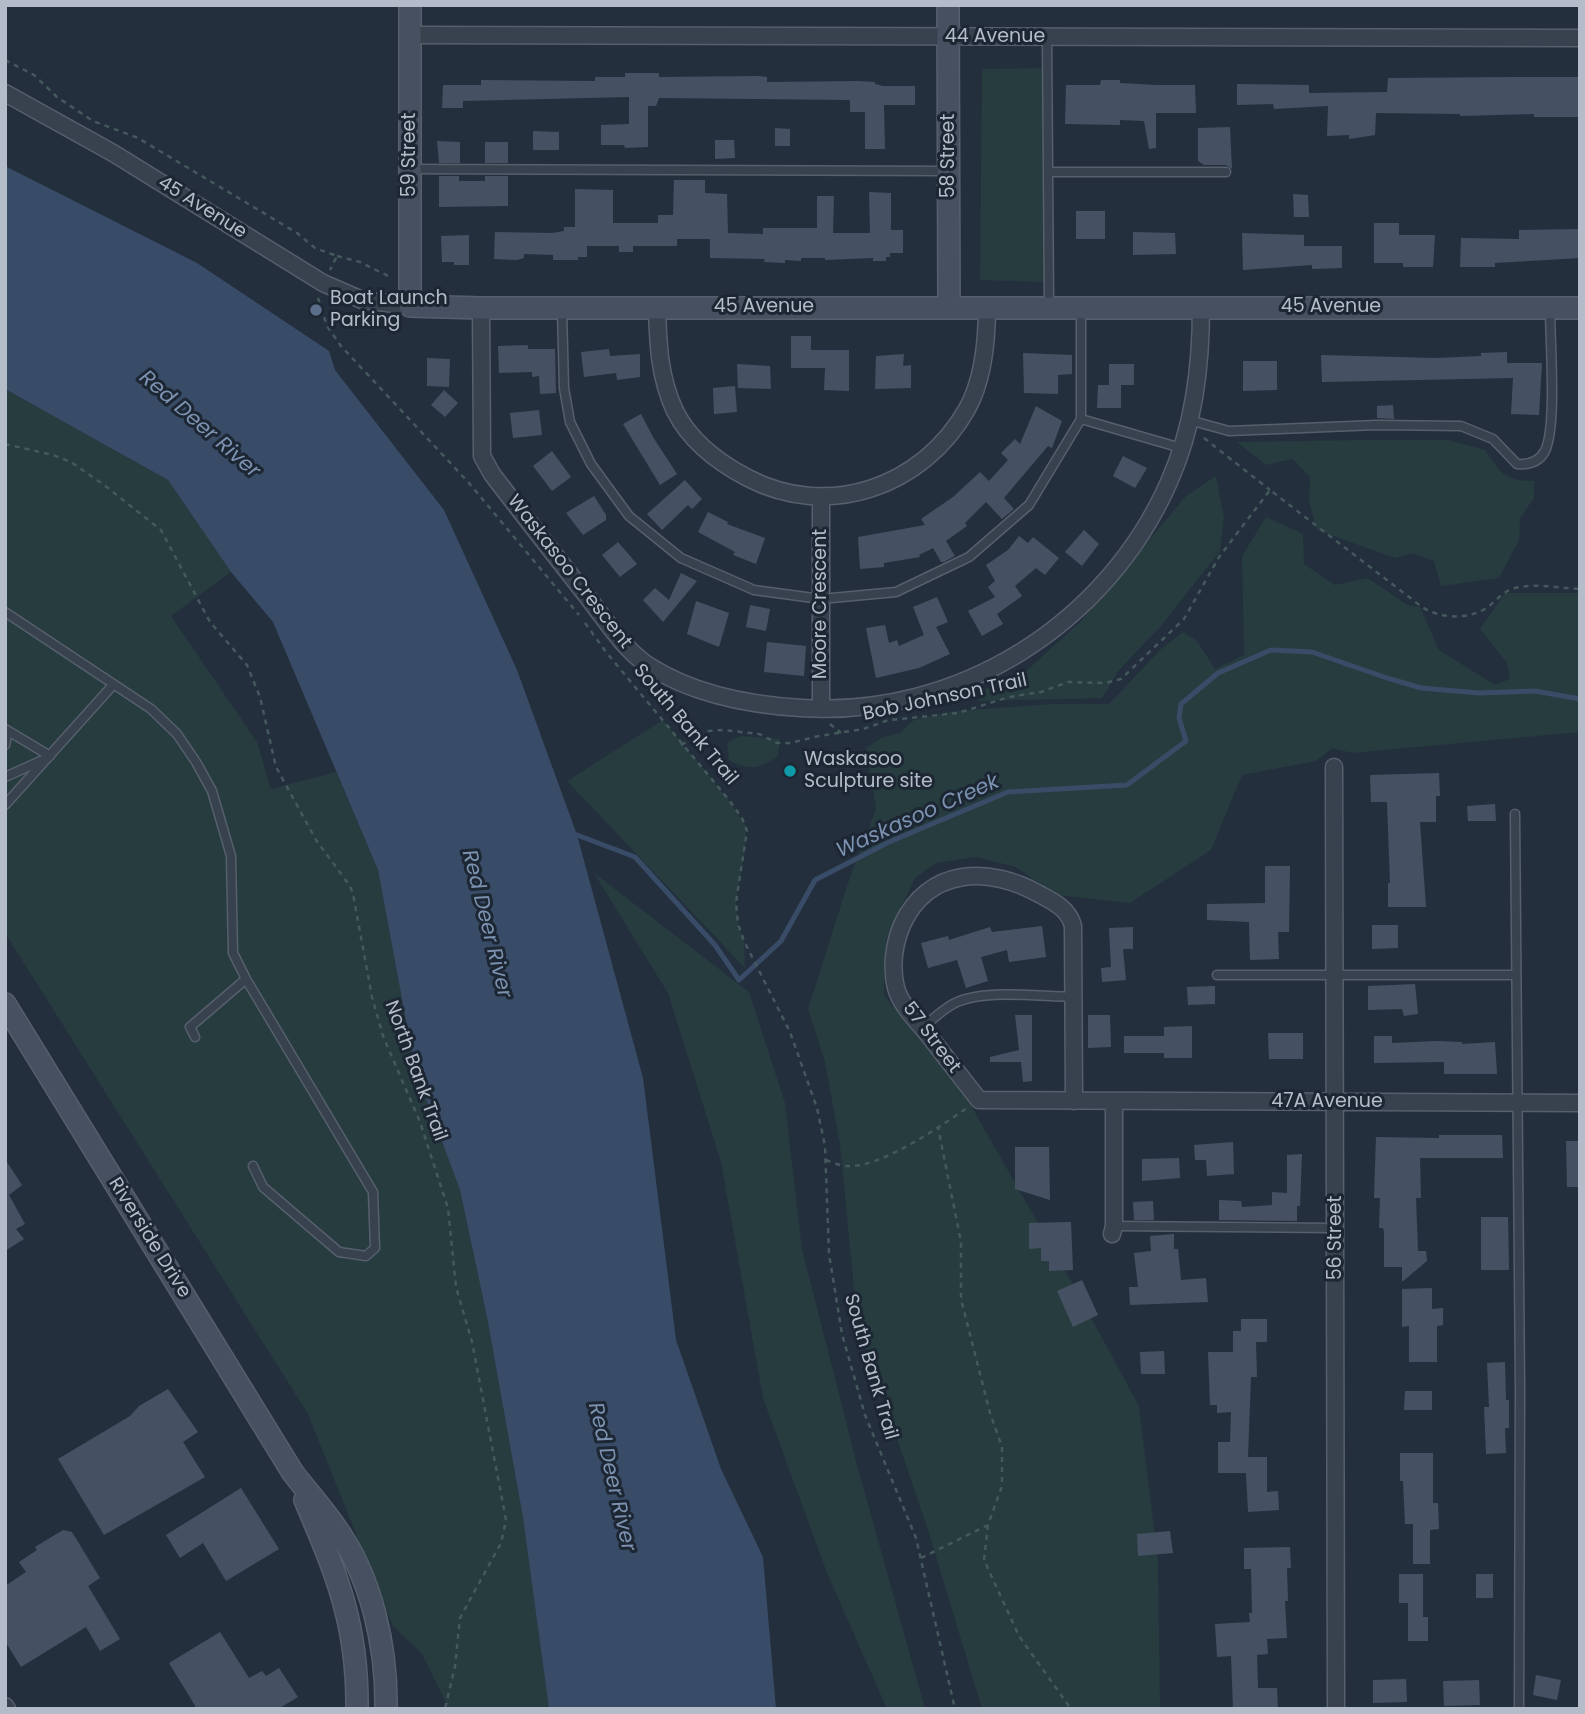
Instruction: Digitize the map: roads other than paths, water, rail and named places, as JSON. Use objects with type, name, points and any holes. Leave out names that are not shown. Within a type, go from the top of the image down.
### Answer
[{"type":"street","name":"59 Street","points":[[410,5],[410,306]]},
{"type":"street","name":"58 Street","points":[[948,5],[949,306]]},
{"type":"street","name":"44 Avenue","points":[[410,35],[1580,38]]},
{"type":"street","name":"45 Avenue","points":[[5,93],[113,153],[323,283],[362,300],[410,306],[481,308],[1580,307]]},
{"type":"street","points":[[657,307],[658,352],[666,387],[675,410],[692,437],[729,468],[753,481],[775,489],[821,498],[853,494],[880,486],[905,474],[942,444],[969,407],[984,361],[988,306]]},
{"type":"street","name":"Waskasoo Crescent","points":[[481,308],[482,456],[492,474],[622,640],[650,666],[706,691],[761,704],[821,709],[866,707],[928,694],[978,676],[1047,635],[1079,610],[1130,552],[1153,516],[1170,482],[1189,423],[1199,373],[1201,306]]},
{"type":"street","name":"Moore Crescent","points":[[821,498],[821,709]]},
{"type":"street","name":"56 Street","points":[[1334,767],[1336,1709]]},
{"type":"street","name":"57 Street","points":[[989,875],[1013,881],[1044,896],[1067,912],[1073,926],[1074,997],[1074,1101],[979,1100],[901,1000],[894,960],[899,933],[909,912],[926,892],[945,882],[965,876],[989,875]]},
{"type":"street","name":"Riverside Drive","points":[[5,1004],[293,1473],[337,1529],[349,1550],[362,1578],[377,1626],[386,1709]]},
{"type":"street","name":"47A Avenue","points":[[1074,1101],[1580,1103]]},
{"type":"street","points":[[1113,1230],[1114,1101]]},
{"type":"street","name":"Riverside Drive","points":[[293,1473],[338,1580],[356,1661],[357,1709]]},
{"type":"street","points":[[352,1634],[377,1626]]},
{"type":"lane","points":[[1047,37],[1049,306]]},
{"type":"lane","points":[[410,169],[949,171]]},
{"type":"lane","points":[[1049,172],[1226,172]]},
{"type":"lane","points":[[562,307],[564,388],[570,422],[591,464],[629,516],[681,558],[742,585],[754,590],[821,598],[896,592],[969,556],[1029,505],[1081,419],[1081,306]]},
{"type":"lane","points":[[1189,423],[1229,431],[1377,425],[1461,426],[1493,439],[1517,464],[1535,462],[1544,453],[1551,426],[1550,307]]},
{"type":"lane","points":[[1081,419],[1181,448]]},
{"type":"lane","points":[[5,612],[150,709],[177,734],[212,791],[231,856],[233,953],[373,1192],[375,1248],[366,1256],[339,1252],[264,1187],[253,1166]]},
{"type":"lane","points":[[5,805],[113,685]]},
{"type":"lane","points":[[5,745],[7,730],[50,756]]},
{"type":"lane","points":[[5,777],[50,756]]},
{"type":"lane","points":[[1515,814],[1520,1387],[1519,1709]]},
{"type":"lane","points":[[1217,975],[1515,975]]},
{"type":"lane","points":[[195,1037],[190,1027],[246,979]]},
{"type":"lane","points":[[922,1028],[951,1005],[972,998],[1074,997]]},
{"type":"lane","points":[[1113,1230],[1336,1228]]},
{"type":"water","name":"Red Deer River","points":[[5,166],[197,263],[329,351],[335,370],[444,510],[517,670],[577,835],[643,1078],[676,1340],[721,1469],[763,1557],[776,1709],[549,1709],[523,1518],[487,1317],[460,1190],[415,1069],[378,870],[273,622],[231,572],[168,480],[5,389]]},
{"type":"waterway","name":"Waskasoo Creek","points":[[572,836],[577,835],[635,857],[715,945],[739,980],[781,941],[815,880],[889,842],[1008,792],[1127,785],[1186,741],[1179,718],[1181,704],[1218,673],[1271,650],[1312,652],[1421,688],[1479,693],[1535,691],[1580,699]]},
{"type":"place","name":"Boat Launch Parking","points":[[316,310]]},
{"type":"place","name":"Waskasoo Sculpture site","points":[[790,771]]}]
